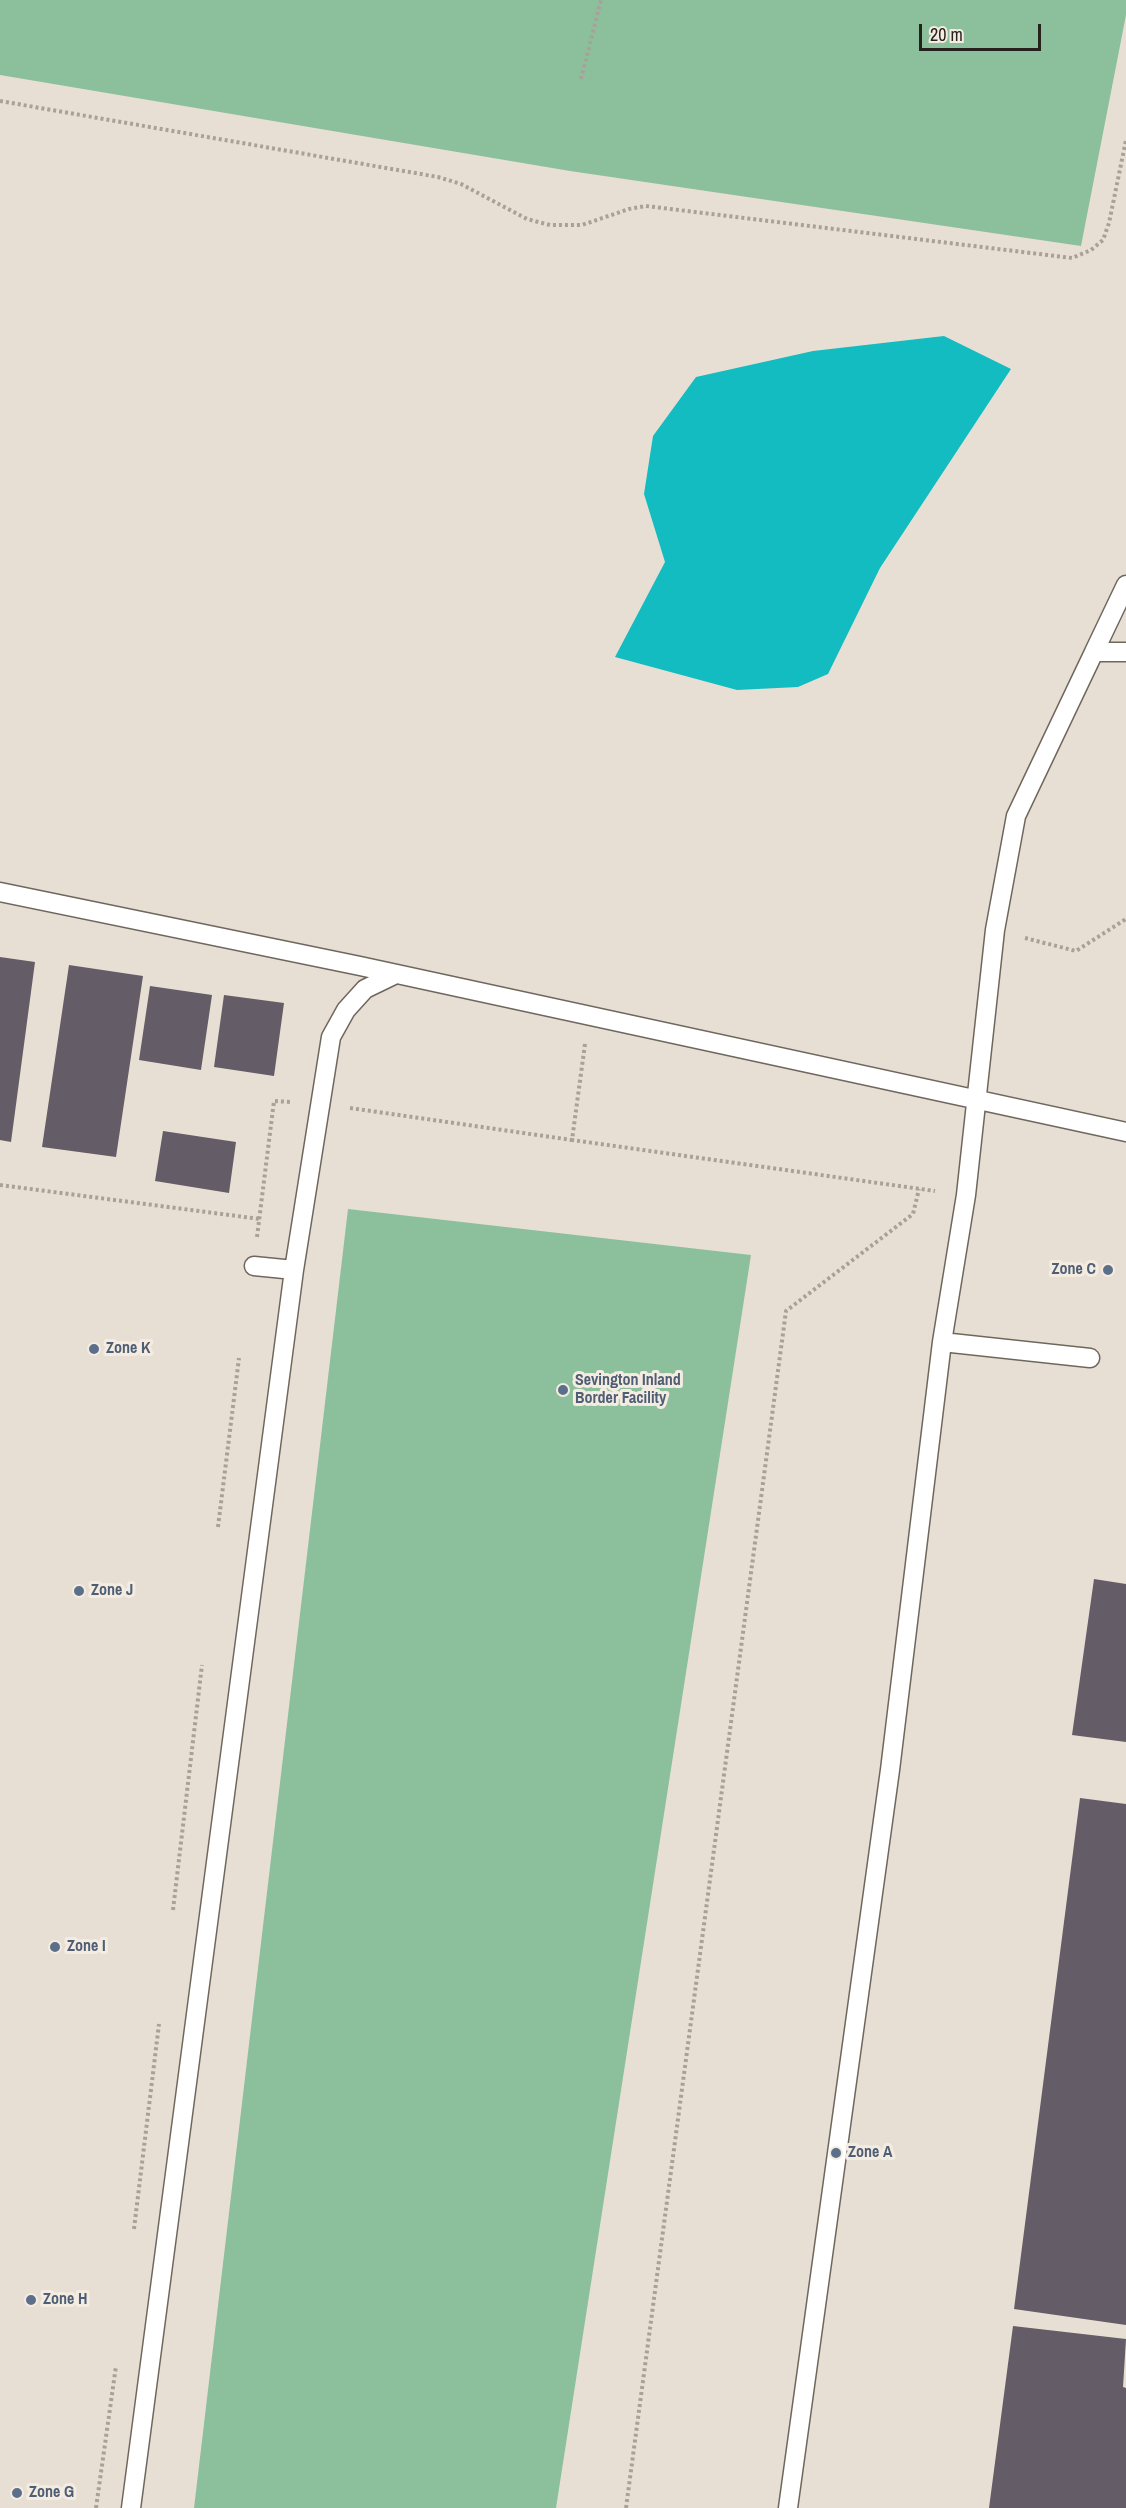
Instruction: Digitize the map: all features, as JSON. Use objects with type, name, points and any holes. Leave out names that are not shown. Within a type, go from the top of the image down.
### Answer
[{"type":"lane","points":[[788,2508],[890,1770],[942,1342],[966,1195],[995,930],[1016,816],[1126,585]]},
{"type":"lane","points":[[1094,652],[1126,652]]},
{"type":"lane","points":[[0,892],[396,974],[1126,1132]]},
{"type":"lane","points":[[131,2508],[294,1270],[331,1037],[346,1010],[365,989],[396,974]]},
{"type":"lane","points":[[254,1266],[294,1270]]},
{"type":"lane","points":[[942,1342],[1090,1358]]},
{"type":"path","points":[[581,79],[601,0]]},
{"type":"path","points":[[0,101],[438,177],[461,184],[527,219],[550,225],[582,225],[629,209],[646,206],[1072,258],[1091,250],[1103,240],[1109,224],[1126,140]]},
{"type":"path","points":[[995,930],[1076,951],[1126,919]]},
{"type":"path","points":[[572,1140],[588,1016]]},
{"type":"path","points":[[254,1266],[274,1101],[321,1104],[966,1195]]},
{"type":"path","points":[[0,1185],[260,1219]]},
{"type":"path","points":[[626,2508],[786,1311],[913,1214],[919,1189]]},
{"type":"path","points":[[218,1527],[239,1358]]},
{"type":"path","points":[[173,1910],[202,1665]]},
{"type":"path","points":[[134,2230],[159,2024]]},
{"type":"path","points":[[96,2508],[116,2366]]},
{"type":"green space","points":[[0,0],[1126,0],[1126,15],[1081,246],[570,171],[0,75]]},
{"type":"green space","points":[[348,1209],[751,1255],[556,2508],[194,2508]]},
{"type":"water","points":[[944,336],[1011,369],[880,568],[828,674],[798,687],[737,690],[615,657],[665,562],[644,494],[653,436],[696,377],[813,351]]},
{"type":"building","points":[[0,957],[35,962],[11,1142],[0,1140]]},
{"type":"building","points":[[69,965],[143,976],[116,1157],[42,1147]]},
{"type":"building","points":[[150,986],[212,995],[201,1070],[139,1060]]},
{"type":"building","points":[[224,995],[284,1003],[274,1076],[214,1067]]},
{"type":"building","points":[[163,1131],[236,1142],[229,1193],[155,1181]]},
{"type":"building","points":[[1094,1579],[1126,1584],[1126,1742],[1072,1735]]},
{"type":"building","points":[[1080,1798],[1126,1804],[1126,2325],[1014,2309]]},
{"type":"building","points":[[1013,2326],[1126,2339],[1123,2387],[1126,2388],[1126,2508],[989,2508]]},
{"type":"place","name":"Zone C","points":[[1108,1270]]},
{"type":"place","name":"Zone K","points":[[94,1349]]},
{"type":"place","name":"Sevington Inland Border Facility","points":[[563,1390]]},
{"type":"place","name":"Zone J","points":[[79,1591]]},
{"type":"place","name":"Zone I","points":[[55,1947]]},
{"type":"place","name":"Zone A","points":[[836,2153]]},
{"type":"place","name":"Zone H","points":[[31,2300]]},
{"type":"place","name":"Zone G","points":[[17,2493]]}]
